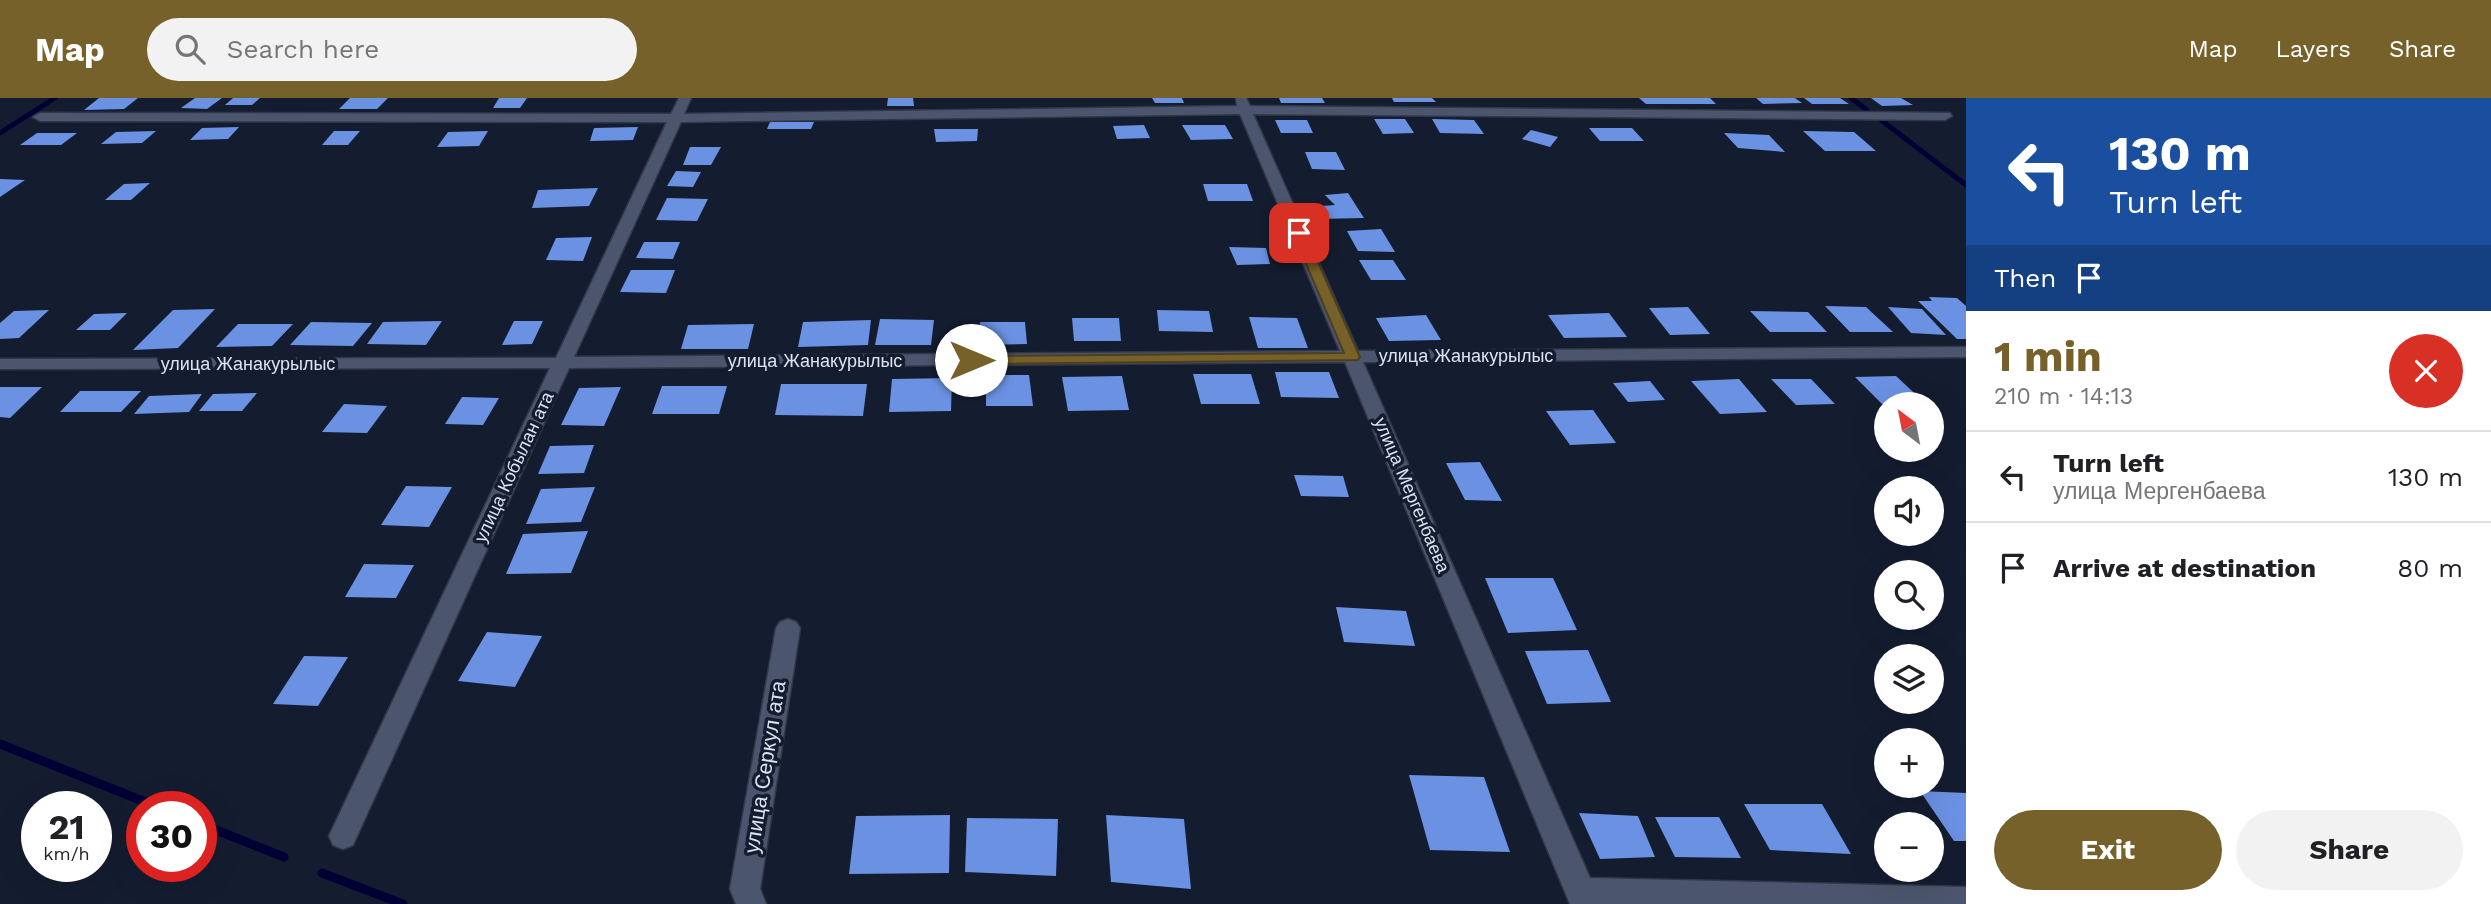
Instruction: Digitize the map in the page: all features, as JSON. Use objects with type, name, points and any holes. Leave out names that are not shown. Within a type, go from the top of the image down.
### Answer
[{"type":"street","name":"улица Кобылан ата","points":[[343,836],[685,98]]},
{"type":"street","points":[[40,117],[676,118],[1243,104],[1945,116]]},
{"type":"street","name":"улица Мергенбаева","points":[[1243,104],[1583,898]]},
{"type":"street","name":"улица Жанакурылыс","points":[[0,364],[562,363],[1966,352]]},
{"type":"street","name":"улица Серкул ата","points":[[751,904],[745,889],[788,628]]},
{"type":"street","points":[[1583,898],[1966,901]]},
{"type":"building","points":[[99,98],[138,98],[124,109],[84,110]]},
{"type":"building","points":[[195,98],[222,98],[207,109],[181,108]]},
{"type":"building","points":[[233,98],[260,98],[252,105],[225,105]]},
{"type":"building","points":[[350,98],[388,98],[377,109],[339,109]]},
{"type":"building","points":[[499,98],[527,98],[520,108],[493,108]]},
{"type":"building","points":[[888,98],[913,98],[914,106],[887,106]]},
{"type":"building","points":[[1152,98],[1182,98],[1184,103],[1155,103]]},
{"type":"building","points":[[1279,98],[1322,98],[1325,103],[1281,103]]},
{"type":"building","points":[[1392,98],[1432,98],[1436,102],[1394,102]]},
{"type":"building","points":[[1639,98],[1710,98],[1716,104],[1646,104]]},
{"type":"building","points":[[1756,98],[1795,98],[1802,103],[1763,104]]},
{"type":"building","points":[[1804,98],[1840,98],[1849,104],[1812,104]]},
{"type":"building","points":[[1871,98],[1901,98],[1913,105],[1882,106]]},
{"type":"building","points":[[1374,119],[1405,119],[1414,133],[1383,134]]},
{"type":"building","points":[[1432,119],[1474,120],[1484,134],[1440,133]]},
{"type":"building","points":[[1275,120],[1307,120],[1313,133],[1281,133]]},
{"type":"building","points":[[770,122],[814,122],[811,129],[767,129]]},
{"type":"building","points":[[1144,125],[1150,138],[1117,139],[1113,126]]},
{"type":"building","points":[[1182,125],[1225,125],[1233,139],[1191,140]]},
{"type":"building","points":[[239,127],[228,139],[190,140],[202,128]]},
{"type":"building","points":[[638,127],[633,140],[590,141],[594,128]]},
{"type":"building","points":[[1589,128],[1632,128],[1644,141],[1600,141]]},
{"type":"building","points":[[934,129],[978,129],[977,141],[936,142]]},
{"type":"building","points":[[1531,130],[1558,137],[1550,147],[1522,139]]},
{"type":"building","points":[[156,131],[142,143],[101,144],[116,132]]},
{"type":"building","points":[[334,131],[360,131],[348,145],[322,145]]},
{"type":"building","points":[[488,131],[479,146],[437,147],[448,132]]},
{"type":"building","points":[[1803,131],[1854,132],[1876,151],[1825,151]]},
{"type":"building","points":[[37,133],[77,133],[61,145],[20,145]]},
{"type":"building","points":[[1724,133],[1769,135],[1785,152],[1738,148]]},
{"type":"building","points":[[690,147],[721,147],[711,165],[683,165]]},
{"type":"building","points":[[1305,152],[1336,152],[1345,170],[1312,169]]},
{"type":"building","points":[[676,171],[701,172],[693,187],[667,186]]},
{"type":"building","points":[[0,179],[25,180],[0,197]]},
{"type":"building","points":[[150,183],[131,200],[105,200],[124,184]]},
{"type":"building","points":[[1203,184],[1247,184],[1253,201],[1208,201]]},
{"type":"building","points":[[598,188],[589,206],[532,208],[538,190]]},
{"type":"building","points":[[1348,193],[1364,218],[1317,219],[1309,207],[1335,205],[1325,195]]},
{"type":"building","points":[[667,198],[708,199],[697,221],[656,220]]},
{"type":"building","points":[[1381,229],[1395,252],[1358,251],[1347,231]]},
{"type":"building","points":[[592,237],[583,261],[546,260],[556,238]]},
{"type":"building","points":[[644,242],[680,242],[673,259],[636,258]]},
{"type":"building","points":[[1229,247],[1266,248],[1270,264],[1237,265]]},
{"type":"building","points":[[1359,260],[1393,260],[1406,280],[1371,280]]},
{"type":"building","points":[[631,270],[675,270],[666,293],[620,292]]},
{"type":"building","points":[[1929,297],[1957,298],[1966,306],[1966,339],[1957,339],[1918,301],[1932,301]]},
{"type":"building","points":[[1825,306],[1866,307],[1893,332],[1850,332]]},
{"type":"building","points":[[1688,307],[1710,334],[1670,335],[1649,308]]},
{"type":"building","points":[[1888,307],[1922,309],[1946,335],[1911,333]]},
{"type":"building","points":[[215,309],[178,348],[133,350],[173,310]]},
{"type":"building","points":[[49,310],[19,338],[0,339],[0,323],[14,311]]},
{"type":"building","points":[[1157,310],[1209,311],[1213,332],[1159,331]]},
{"type":"building","points":[[1750,311],[1808,312],[1827,332],[1770,332]]},
{"type":"building","points":[[127,313],[110,330],[76,330],[94,314]]},
{"type":"building","points":[[1609,313],[1627,337],[1564,338],[1548,315]]},
{"type":"building","points":[[1426,315],[1441,340],[1389,341],[1376,318]]},
{"type":"building","points":[[1249,317],[1297,318],[1308,348],[1258,348]]},
{"type":"building","points":[[1072,318],[1119,318],[1121,341],[1074,341]]},
{"type":"building","points":[[880,319],[934,320],[931,345],[875,345]]},
{"type":"building","points":[[871,320],[868,345],[798,347],[803,322]]},
{"type":"building","points":[[442,321],[426,345],[367,344],[383,322]]},
{"type":"building","points":[[514,321],[543,321],[532,344],[502,345]]},
{"type":"building","points":[[311,322],[372,323],[353,346],[290,345]]},
{"type":"building","points":[[980,322],[1025,322],[1027,344],[980,345]]},
{"type":"building","points":[[238,324],[293,324],[272,346],[216,347]]},
{"type":"building","points":[[754,324],[748,349],[681,349],[688,325]]},
{"type":"building","points":[[1275,372],[1329,372],[1339,398],[1281,397]]},
{"type":"building","points":[[1193,374],[1251,374],[1260,404],[1201,404]]},
{"type":"building","points":[[986,375],[1029,375],[1033,406],[986,406]]},
{"type":"building","points":[[1122,376],[1129,410],[1068,411],[1062,377]]},
{"type":"building","points":[[1896,376],[1913,392],[1874,392],[1874,396],[1855,377]]},
{"type":"building","points":[[952,378],[951,411],[889,412],[892,379]]},
{"type":"building","points":[[1739,379],[1767,412],[1720,414],[1691,381]]},
{"type":"building","points":[[1771,379],[1811,379],[1835,404],[1796,405]]},
{"type":"building","points":[[1650,381],[1665,400],[1628,402],[1613,383]]},
{"type":"building","points":[[781,384],[867,384],[863,416],[775,415]]},
{"type":"building","points":[[662,386],[727,386],[719,414],[652,414]]},
{"type":"building","points":[[0,387],[42,387],[10,418],[0,417]]},
{"type":"building","points":[[621,387],[604,426],[561,425],[579,388]]},
{"type":"building","points":[[80,391],[141,391],[121,412],[60,412]]},
{"type":"building","points":[[257,393],[242,411],[199,411],[213,394]]},
{"type":"building","points":[[202,394],[189,412],[134,414],[149,396]]},
{"type":"building","points":[[462,397],[499,398],[483,425],[445,424]]},
{"type":"building","points":[[344,404],[387,406],[367,433],[322,432]]},
{"type":"building","points":[[1593,410],[1616,443],[1570,445],[1546,411]]},
{"type":"building","points":[[594,445],[584,473],[538,474],[550,446]]},
{"type":"building","points":[[1480,462],[1502,501],[1465,500],[1446,463]]},
{"type":"building","points":[[1294,475],[1343,476],[1349,497],[1301,496]]},
{"type":"building","points":[[406,486],[452,487],[429,527],[381,525]]},
{"type":"building","points":[[595,487],[581,522],[526,524],[541,489]]},
{"type":"building","points":[[588,531],[571,573],[506,574],[523,534]]},
{"type":"building","points":[[364,564],[414,565],[396,598],[345,597]]},
{"type":"building","points":[[1485,578],[1553,578],[1577,630],[1508,633]]},
{"type":"building","points":[[1336,607],[1406,611],[1415,646],[1344,642]]},
{"type":"building","points":[[487,632],[542,636],[515,687],[458,681]]},
{"type":"building","points":[[1588,650],[1611,702],[1547,704],[1525,651]]},
{"type":"building","points":[[304,656],[348,657],[318,706],[273,704]]},
{"type":"building","points":[[1409,775],[1484,777],[1510,852],[1430,850]]},
{"type":"building","points":[[1944,792],[1966,793],[1966,841],[1954,841],[1944,826],[1944,812],[1934,812],[1925,798],[1944,798]]},
{"type":"building","points":[[1744,804],[1822,804],[1851,854],[1770,850]]},
{"type":"building","points":[[1579,813],[1638,816],[1655,857],[1600,859]]},
{"type":"building","points":[[950,815],[949,873],[849,874],[856,816]]},
{"type":"building","points":[[1106,815],[1184,819],[1191,889],[1111,882]]},
{"type":"building","points":[[1655,817],[1719,817],[1741,858],[1675,857]]},
{"type":"building","points":[[967,818],[1058,819],[1056,876],[965,872]]},
{"type":"waterway","points":[[0,133],[55,98]]},
{"type":"waterway","points":[[1851,98],[1867,110]]},
{"type":"waterway","points":[[1881,120],[1966,185]]},
{"type":"waterway","points":[[0,744],[126,794]]},
{"type":"waterway","points":[[217,830],[284,857]]},
{"type":"waterway","points":[[322,873],[403,904]]},
{"type":"route","points":[[971,360],[1353,357],[1299,233]]}]
